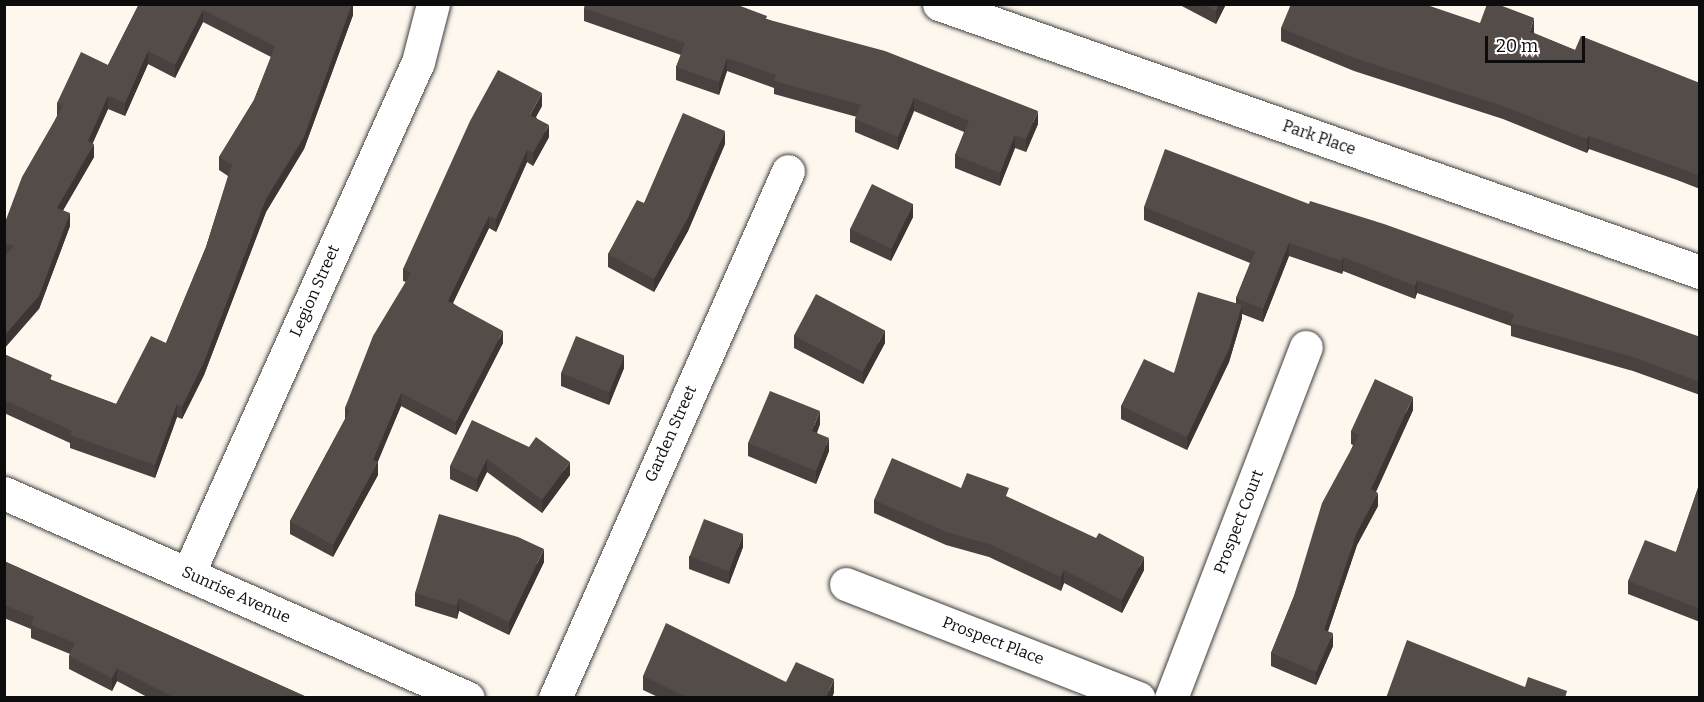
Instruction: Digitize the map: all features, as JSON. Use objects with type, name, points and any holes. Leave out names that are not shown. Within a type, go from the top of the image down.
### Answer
[{"type":"street","name":"Legion Street","points":[[188,574],[418,62],[433,4]]},
{"type":"street","name":"Park Place","points":[[939,4],[1700,272]]},
{"type":"street","name":"Garden Street","points":[[555,698],[788,171]]},
{"type":"street","name":"Prospect Court","points":[[1171,698],[1306,347]]},
{"type":"street","name":"Sunrise Avenue","points":[[4,493],[468,698]]},
{"type":"street","name":"Prospect Place","points":[[846,584],[1139,698]]},
{"type":"building","points":[[139,4],[352,4],[304,137],[266,199],[204,362],[182,407],[177,404],[155,465],[70,435],[72,431],[4,400],[4,354],[52,375],[50,380],[116,404],[151,336],[166,343],[206,247],[232,165],[219,157],[254,100],[275,46],[203,10],[175,65],[148,51],[125,103],[108,96],[88,141],[94,144],[57,208],[70,213],[39,296],[4,336],[4,257],[14,246],[4,243],[4,225],[22,177],[63,106],[57,103],[81,52],[108,65]]},
{"type":"building","points":[[585,4],[735,4],[767,16],[766,19],[885,51],[1038,111],[1026,139],[1015,135],[1000,173],[955,155],[969,121],[914,98],[898,137],[855,119],[861,105],[774,81],[776,75],[727,58],[719,82],[676,67],[685,43],[584,8]]},
{"type":"building","points":[[1203,4],[1219,4],[1216,11]]},
{"type":"building","points":[[1291,4],[1424,4],[1480,23],[1487,4],[1497,4],[1534,18],[1530,32],[1575,50],[1581,36],[1700,83],[1700,176],[1589,136],[1587,139],[1503,106],[1354,58],[1281,28]]},
{"type":"building","points":[[498,70],[542,93],[530,115],[549,125],[533,153],[527,150],[496,219],[489,216],[448,301],[503,331],[456,422],[401,393],[373,460],[378,462],[333,545],[290,521],[350,410],[345,408],[373,336],[411,273],[403,269],[470,121]]},
{"type":"building","points":[[683,113],[725,131],[688,218],[654,279],[608,254],[637,200],[644,203]]},
{"type":"building","points":[[1165,149],[1309,204],[1310,201],[1384,224],[1700,337],[1700,382],[1633,357],[1511,323],[1514,314],[1417,280],[1415,286],[1343,257],[1342,261],[1289,243],[1263,309],[1236,298],[1255,252],[1144,207]]},
{"type":"building","points":[[872,184],[913,204],[891,249],[850,229]]},
{"type":"building","points":[[1198,292],[1242,305],[1229,349],[1187,437],[1121,406],[1144,359],[1174,373]]},
{"type":"building","points":[[816,294],[885,331],[863,372],[794,335]]},
{"type":"building","points":[[576,336],[624,355],[609,393],[561,373]]},
{"type":"building","points":[[1375,379],[1413,397],[1371,489],[1378,493],[1357,532],[1324,630],[1333,633],[1316,672],[1271,653],[1294,596],[1322,503],[1359,435],[1351,431]]},
{"type":"building","points":[[770,391],[820,411],[812,431],[829,438],[816,471],[748,443]]},
{"type":"building","points":[[472,420],[529,447],[536,437],[570,462],[542,500],[487,459],[477,479],[450,466]]},
{"type":"building","points":[[892,458],[961,488],[967,473],[1009,488],[1006,496],[1096,538],[1099,533],[1144,557],[1122,600],[1064,570],[1061,577],[989,544],[946,532],[874,500]]},
{"type":"building","points":[[1700,482],[1700,609],[1628,581],[1645,540],[1676,552]]},
{"type":"building","points":[[439,514],[518,537],[544,549],[509,622],[459,598],[457,606],[415,593]]},
{"type":"building","points":[[704,519],[743,534],[729,571],[690,556]]},
{"type":"building","points":[[4,561],[309,698],[175,698],[117,668],[112,678],[69,656],[75,643],[31,625],[34,617],[4,605]]},
{"type":"building","points":[[666,623],[786,682],[796,662],[834,679],[826,698],[688,698],[643,676]]},
{"type":"building","points":[[1407,640],[1525,687],[1528,677],[1567,691],[1565,698],[1386,698]]}]
